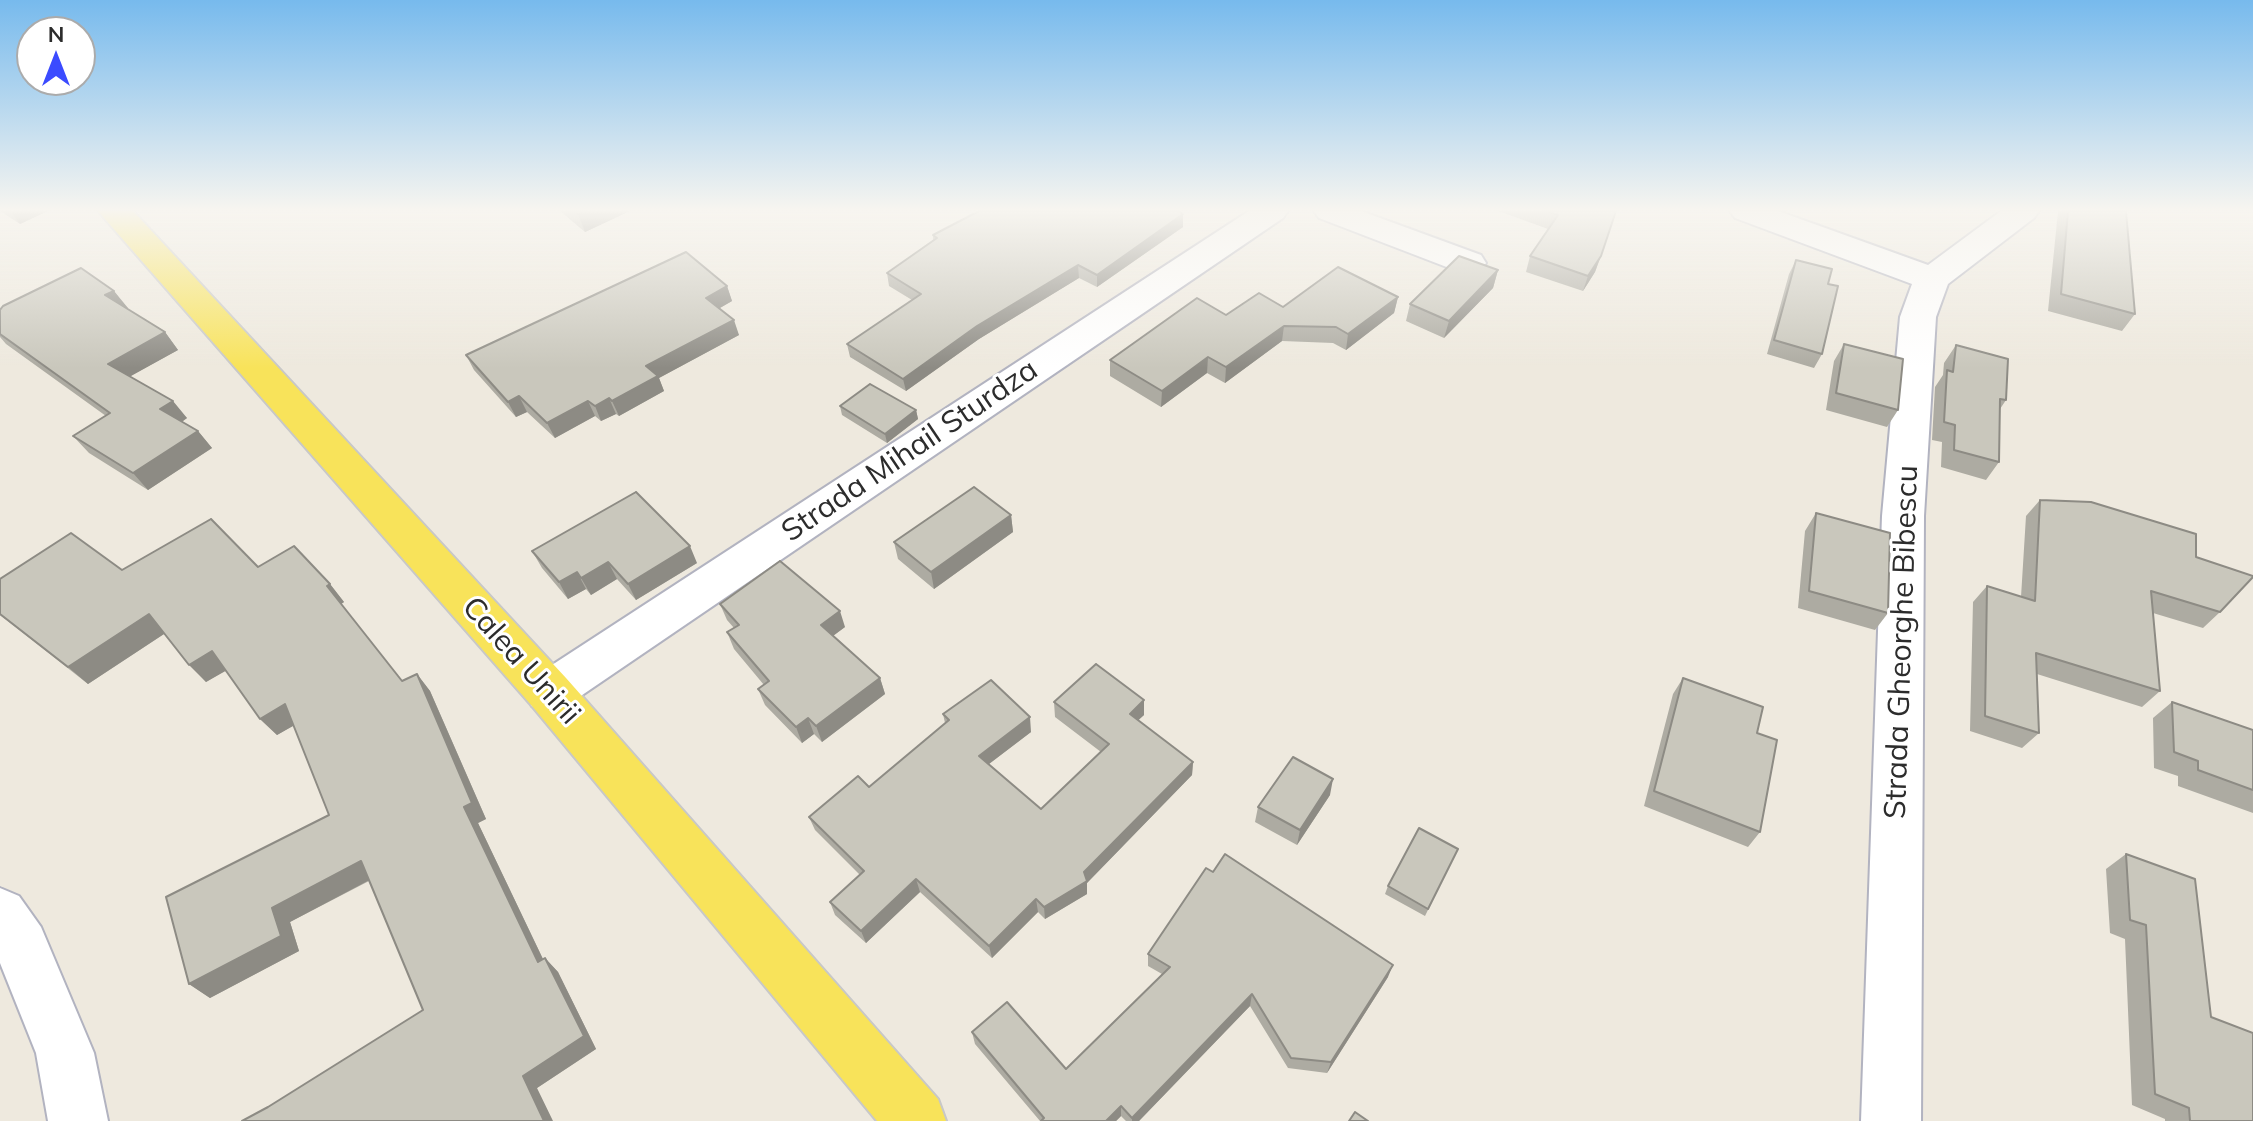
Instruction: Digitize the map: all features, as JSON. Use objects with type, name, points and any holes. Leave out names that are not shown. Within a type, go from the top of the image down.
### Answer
[{"type":"main road","name":"Calea Unirii","points":[[162,263],[549,692],[916,1121]]},
{"type":"street","name":"Strada Mihail Sturdza","points":[[549,692],[1192,263]]},
{"type":"street","points":[[1889,263],[1932,279],[1953,263]]},
{"type":"street","name":"Strada Gheorghe Bibescu","points":[[1891,1121],[1903,516],[1918,317],[1932,279]]},
{"type":"street","points":[[0,914],[21,946],[65,1053],[78,1121]]},
{"type":"building","points":[[662,263],[700,263],[727,286],[706,298],[734,320],[646,366],[658,376],[612,401],[609,398],[595,406],[588,401],[547,423],[519,396],[508,402],[466,355]]},
{"type":"building","points":[[901,263],[1113,263],[1097,275],[1078,265],[977,326],[903,379],[847,344],[921,294],[887,273]]},
{"type":"building","points":[[1452,263],[1479,263],[1498,270],[1449,321],[1410,304]]},
{"type":"building","points":[[1551,263],[1596,263],[1588,276]]},
{"type":"building","points":[[1795,263],[1832,269],[1828,284],[1838,286],[1822,354],[1774,340]]},
{"type":"building","points":[[2064,263],[2131,263],[2135,314],[2061,294]]},
{"type":"building","points":[[1338,267],[1398,297],[1348,334],[1336,327],[1284,326],[1226,367],[1208,357],[1162,391],[1110,360],[1197,298],[1226,315],[1259,293],[1283,307]]},
{"type":"building","points":[[81,268],[114,291],[105,295],[165,332],[108,364],[173,401],[160,409],[198,431],[133,473],[73,436],[110,413],[0,334],[0,310],[3,306]]},
{"type":"building","points":[[1844,344],[1903,359],[1898,410],[1836,393]]},
{"type":"building","points":[[1956,345],[2008,359],[2006,400],[2000,399],[1999,462],[1954,450],[1955,425],[1944,422],[1947,370],[1953,372]]},
{"type":"building","points":[[870,384],[916,410],[885,434],[840,406]]},
{"type":"building","points":[[974,487],[1011,515],[931,572],[894,542]]},
{"type":"building","points":[[636,492],[690,546],[628,584],[608,562],[581,578],[577,572],[559,582],[532,551]]},
{"type":"building","points":[[2040,500],[2091,502],[2196,534],[2196,557],[2253,577],[2220,612],[2151,591],[2160,691],[2036,653],[2039,733],[1985,716],[1987,586],[2035,601]]},
{"type":"building","points":[[1816,513],[1890,533],[1888,613],[1809,591]]},
{"type":"building","points":[[211,519],[258,567],[294,546],[330,584],[327,586],[402,681],[417,674],[472,803],[464,807],[538,962],[545,958],[584,1036],[523,1076],[544,1121],[242,1121],[423,1010],[361,861],[272,908],[281,936],[189,984],[166,897],[329,815],[285,704],[260,719],[212,651],[189,665],[149,614],[68,667],[0,614],[0,579],[71,533],[122,570]]},
{"type":"building","points":[[780,561],[840,611],[821,625],[880,678],[816,726],[808,718],[796,727],[758,689],[769,681],[727,632],[739,625],[720,604]]},
{"type":"building","points":[[1096,664],[1144,700],[1130,714],[1193,762],[1084,872],[1087,881],[1044,907],[1036,899],[989,946],[916,879],[861,931],[830,902],[864,871],[809,817],[858,776],[869,787],[949,720],[943,714],[991,680],[1030,717],[979,756],[1041,809],[1109,744],[1054,702]]},
{"type":"building","points":[[1683,678],[1763,707],[1757,733],[1777,740],[1760,832],[1654,791]]},
{"type":"building","points":[[2172,702],[2253,730],[2253,790],[2198,770],[2198,761],[2174,752]]},
{"type":"building","points":[[1293,757],[1333,779],[1300,830],[1258,807]]},
{"type":"building","points":[[1419,828],[1458,849],[1428,909],[1388,886]]},
{"type":"building","points":[[1225,854],[1393,965],[1331,1062],[1291,1058],[1252,994],[1132,1118],[1121,1106],[1106,1121],[1041,1121],[1044,1118],[972,1032],[1007,1002],[1066,1069],[1170,967],[1148,954],[1206,868],[1213,872]]},
{"type":"building","points":[[2126,854],[2195,879],[2211,1017],[2253,1033],[2253,1121],[2190,1121],[2189,1108],[2155,1094],[2146,925],[2130,920]]},
{"type":"building","points":[[1355,1112],[1368,1121],[1349,1121]]}]
